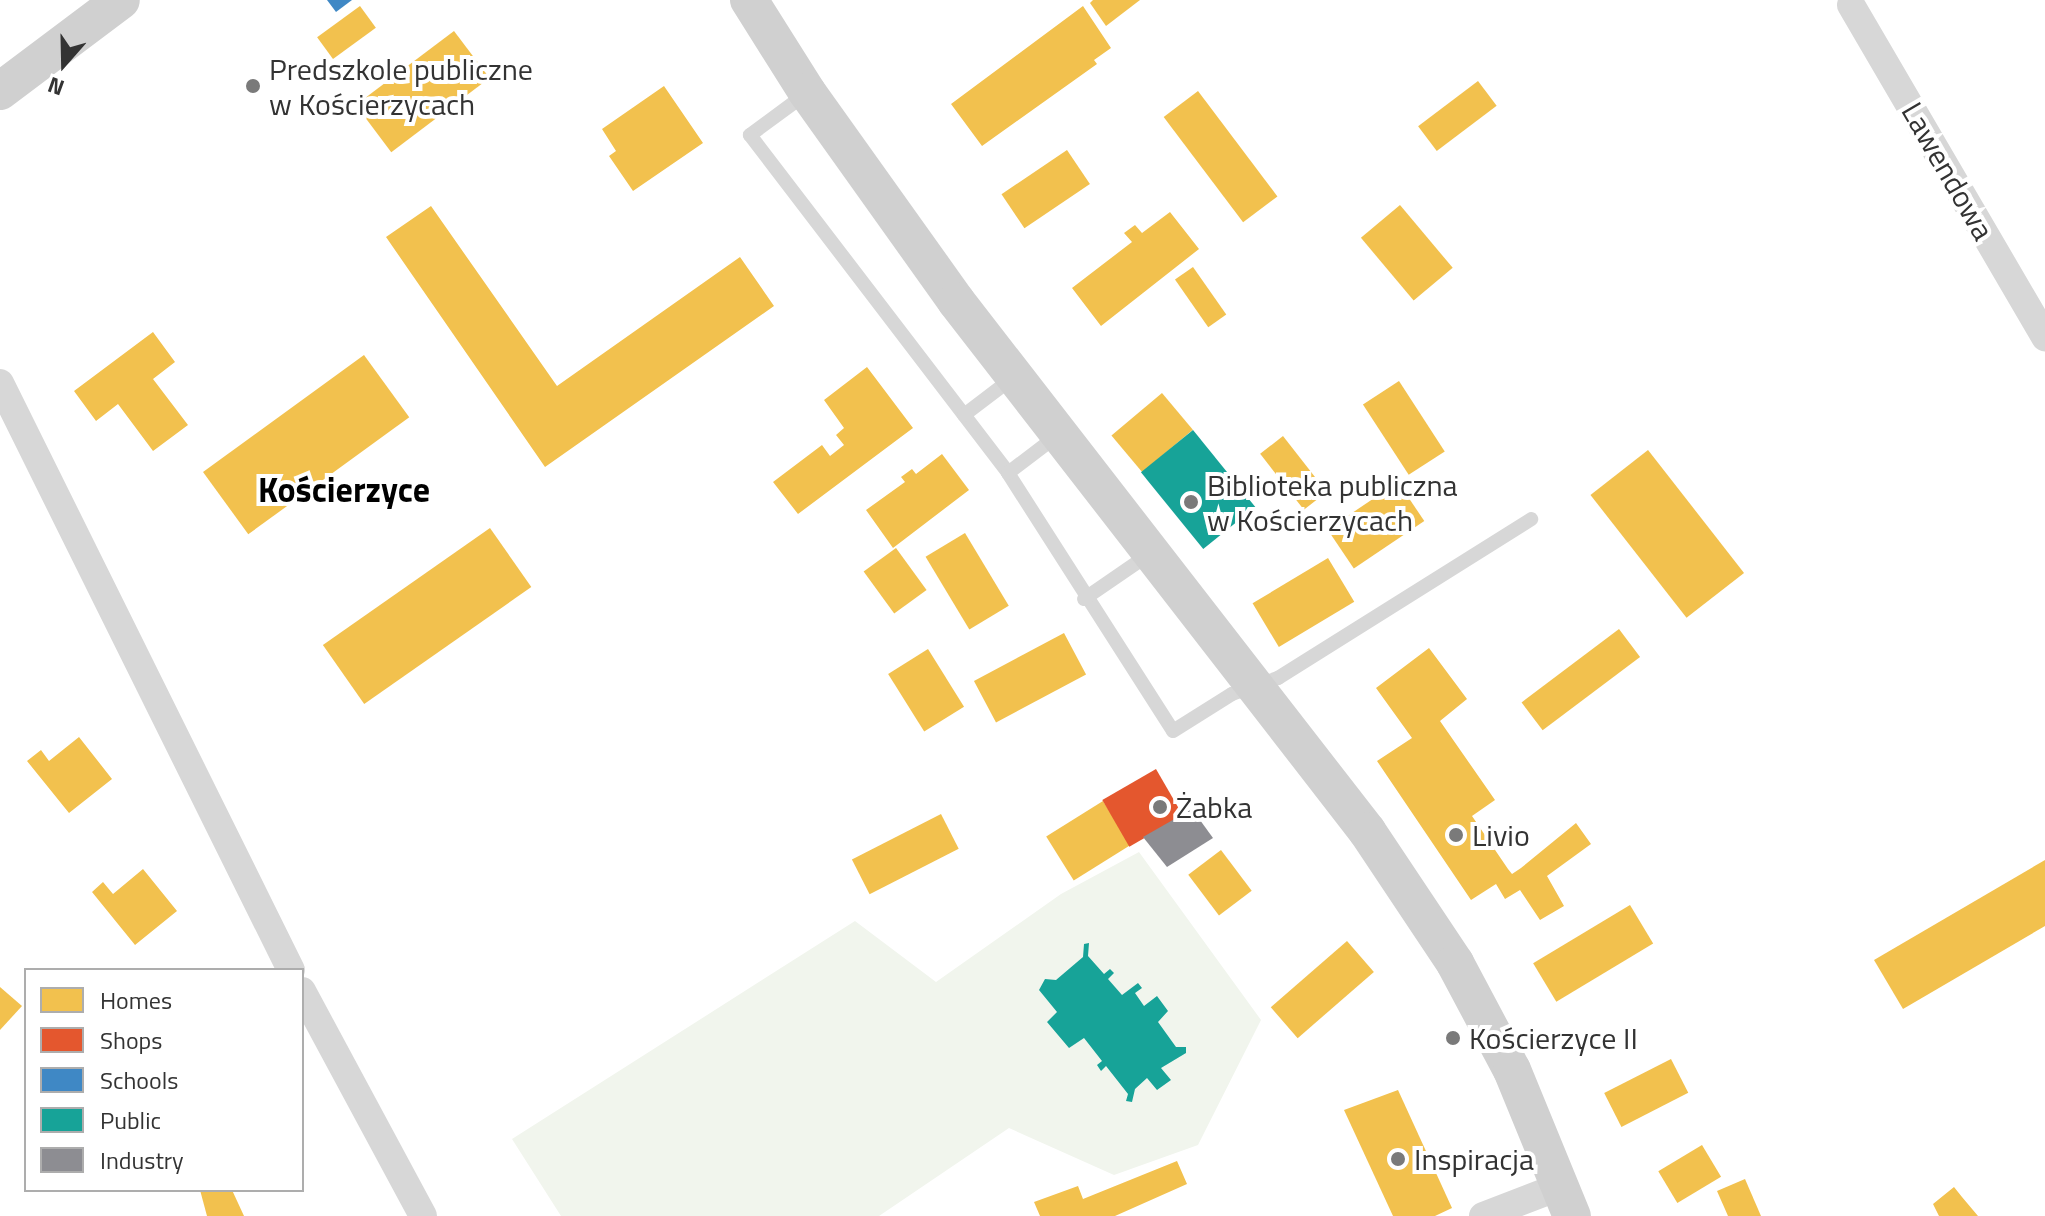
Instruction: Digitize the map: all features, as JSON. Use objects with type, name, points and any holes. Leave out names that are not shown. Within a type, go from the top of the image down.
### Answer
[{"type":"main road","points":[[0,91],[121,0]]},
{"type":"main road","points":[[749,0],[807,92],[1014,377],[1367,831],[1455,963],[1512,1070],[1566,1201]]},
{"type":"street","name":"Lawendowa","points":[[1851,5],[2045,337]]},
{"type":"street","points":[[0,383],[290,968]]},
{"type":"street","points":[[304,995],[423,1216]]},
{"type":"street","points":[[1483,1216],[1566,1201]]},
{"type":"lane","points":[[807,92],[750,135],[1008,473],[1084,599],[1173,731],[1232,694],[1278,678],[1531,519]]},
{"type":"lane","points":[[964,415],[1014,377]]},
{"type":"lane","points":[[1008,473],[1058,435]]},
{"type":"lane","points":[[1084,599],[1151,553]]},
{"type":"shaded area","points":[[1139,852],[1261,1020],[1198,1145],[1114,1175],[1009,1128],[879,1216],[561,1216],[512,1139],[855,921],[936,982],[1061,894]]},
{"type":"building: Homes","points":[[1093,0],[1140,0],[1106,26],[1090,3]]},
{"type":"building: Homes","points":[[360,6],[376,28],[333,59],[317,37]]},
{"type":"building: Homes","points":[[1083,6],[1111,48],[1094,60],[1097,64],[982,146],[951,104]]},
{"type":"building: Homes","points":[[454,31],[490,78],[391,152],[356,105]]},
{"type":"building: Homes","points":[[1478,81],[1497,106],[1437,151],[1418,126]]},
{"type":"building: Homes","points":[[664,86],[703,143],[633,191],[609,156],[616,151],[602,129]]},
{"type":"building: Homes","points":[[1198,91],[1277,196],[1243,222],[1164,117]]},
{"type":"building: Homes","points":[[1067,150],[1090,184],[1024,228],[1002,194]]},
{"type":"building: Homes","points":[[1400,205],[1453,268],[1414,301],[1361,238]]},
{"type":"building: Homes","points":[[431,206],[557,386],[740,257],[774,306],[545,467],[386,237]]},
{"type":"building: Homes","points":[[1170,212],[1199,249],[1101,326],[1072,288],[1132,242],[1124,233],[1135,225],[1142,233]]},
{"type":"building: Homes","points":[[1193,267],[1226,315],[1208,327],[1175,280]]},
{"type":"building: Homes","points":[[153,332],[175,362],[153,379],[188,425],[153,451],[118,404],[96,421],[74,391]]},
{"type":"building: Homes","points":[[364,355],[409,417],[248,534],[203,472]]},
{"type":"building: Homes","points":[[867,367],[913,428],[798,514],[773,482],[822,445],[830,456],[844,445],[836,435],[844,428],[824,400]]},
{"type":"building: Homes","points":[[1399,381],[1445,451],[1409,475],[1363,404]]},
{"type":"building: Homes","points":[[1162,393],[1193,430],[1142,472],[1111,435]]},
{"type":"building: Homes","points":[[1283,436],[1327,492],[1304,510],[1260,454]]},
{"type":"building: Homes","points":[[1648,450],[1744,573],[1687,618],[1590,495]]},
{"type":"building: Homes","points":[[942,454],[969,490],[893,548],[866,510],[905,482],[901,477],[912,469],[916,474]]},
{"type":"building: Homes","points":[[1398,482],[1424,521],[1354,568],[1328,530]]},
{"type":"building: Homes","points":[[490,528],[531,587],[364,704],[323,645]]},
{"type":"building: Homes","points":[[965,533],[1009,606],[969,630],[926,557]]},
{"type":"building: Homes","points":[[896,548],[927,590],[894,614],[864,572]]},
{"type":"building: Homes","points":[[1328,558],[1354,602],[1279,647],[1253,603]]},
{"type":"building: Homes","points":[[1619,629],[1640,657],[1543,730],[1522,702]]},
{"type":"building: Homes","points":[[1064,633],[1086,674],[996,722],[974,681]]},
{"type":"building: Homes","points":[[1429,648],[1467,699],[1440,721],[1495,800],[1472,816],[1512,874],[1576,823],[1591,844],[1547,876],[1564,906],[1540,920],[1520,890],[1505,899],[1496,884],[1471,900],[1377,761],[1412,738],[1376,688]]},
{"type":"building: Homes","points":[[928,649],[964,707],[924,732],[888,674]]},
{"type":"building: Homes","points":[[79,737],[112,779],[69,813],[27,761],[41,750],[49,761]]},
{"type":"building: Homes","points":[[1103,801],[1131,845],[1074,881],[1046,837]]},
{"type":"building: Homes","points":[[941,814],[959,849],[870,894],[852,859]]},
{"type":"building: Homes","points":[[1221,850],[1252,891],[1219,915],[1188,875]]},
{"type":"building: Homes","points":[[2045,860],[2045,926],[1903,1009],[1874,960]]},
{"type":"building: Homes","points":[[143,869],[177,911],[135,945],[92,892],[103,882],[113,894]]},
{"type":"building: Homes","points":[[1630,905],[1653,944],[1556,1002],[1533,963]]},
{"type":"building: Homes","points":[[1347,941],[1374,972],[1298,1038],[1271,1007]]},
{"type":"building: Homes","points":[[0,987],[22,1006],[0,1030]]},
{"type":"building: Homes","points":[[1671,1059],[1688,1093],[1621,1127],[1604,1093]]},
{"type":"building: Homes","name":"Inspiracja","points":[[1398,1090],[1452,1208],[1435,1216],[1393,1216],[1344,1110]]},
{"type":"building: Homes","points":[[1702,1145],[1721,1177],[1677,1203],[1658,1171]]},
{"type":"building: Homes","points":[[1177,1161],[1187,1184],[1115,1216],[1040,1216],[1034,1202],[1078,1186],[1083,1199]]},
{"type":"building: Homes","points":[[1745,1179],[1761,1216],[1728,1216],[1717,1191]]},
{"type":"building: Homes","points":[[1954,1187],[1978,1216],[1939,1216],[1933,1204]]},
{"type":"building: Homes","points":[[201,1192],[233,1192],[244,1216],[207,1216]]},
{"type":"building: Shops","points":[[1156,769],[1183,816],[1129,847],[1102,800]]},
{"type":"building: Schools","points":[[327,0],[352,0],[336,12]]},
{"type":"building: Public","points":[[1193,430],[1255,507],[1203,549],[1141,472]]},
{"type":"building: Public","points":[[1089,943],[1088,956],[1104,974],[1110,969],[1114,973],[1108,979],[1122,995],[1138,983],[1142,988],[1135,993],[1144,1006],[1157,996],[1168,1011],[1158,1022],[1176,1047],[1186,1047],[1186,1053],[1161,1068],[1171,1080],[1157,1090],[1147,1078],[1135,1089],[1132,1102],[1126,1101],[1128,1094],[1106,1066],[1101,1071],[1097,1065],[1102,1061],[1084,1038],[1069,1048],[1047,1022],[1057,1012],[1039,990],[1045,979],[1056,980],[1083,957],[1084,944]]},
{"type":"building: Industry","points":[[1192,809],[1213,838],[1167,867],[1143,837]]},
{"type":"place","name":"Predszkole publiczne w Kościerzycach","points":[[253,86]]},
{"type":"place","name":"Biblioteka publiczna w Kościerzycach","points":[[1191,502]]},
{"type":"place","name":"Żabka","points":[[1160,807]]},
{"type":"place","name":"Livio","points":[[1456,835]]},
{"type":"place","name":"Kościerzyce II","points":[[1453,1038]]},
{"type":"place","name":"Inspiracja","points":[[1398,1159]]},
{"type":"district","name":"Kościerzyce","points":[[344,490]]}]
